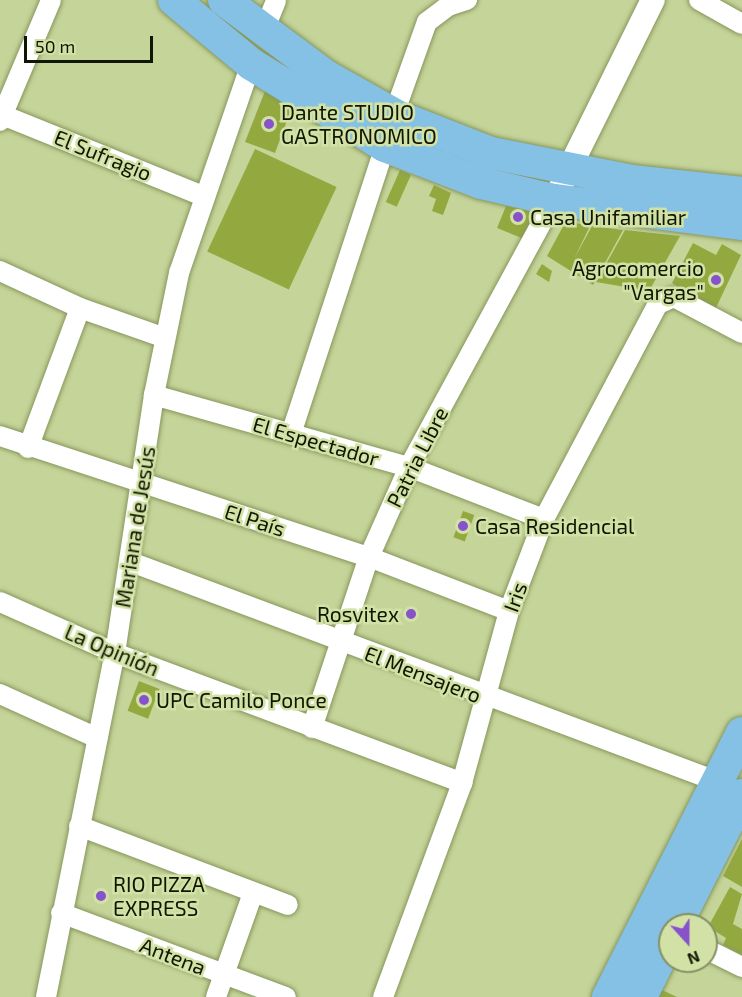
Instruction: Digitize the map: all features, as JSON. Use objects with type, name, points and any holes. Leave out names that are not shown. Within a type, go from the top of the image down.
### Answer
[{"type":"main road","points":[[174,0],[251,64],[385,146],[481,183],[554,200],[742,225]]},
{"type":"main road","points":[[224,0],[263,33],[394,114],[491,153],[568,170],[742,192]]},
{"type":"main road","points":[[674,913],[729,788],[742,733]]},
{"type":"main road","points":[[608,997],[658,939]]},
{"type":"main road","points":[[640,997],[658,951]]},
{"type":"street","points":[[1,117],[51,0]]},
{"type":"street","points":[[263,33],[276,0]]},
{"type":"street","points":[[394,114],[427,22],[448,6],[467,0]]},
{"type":"street","points":[[554,200],[653,0]]},
{"type":"street","points":[[699,0],[742,24]]},
{"type":"street","name":"Mariana de Jesús","points":[[46,997],[61,913],[115,653],[143,484],[154,395],[179,273],[251,64]]},
{"type":"street","name":"El Sufragio","points":[[1,117],[205,197]]},
{"type":"street","points":[[291,434],[385,146]]},
{"type":"street","name":"Patria Libre","points":[[312,728],[369,557],[408,467],[554,200]]},
{"type":"street","points":[[0,271],[80,308],[165,338]]},
{"type":"street","name":"Iris","points":[[383,997],[462,783],[509,611],[544,519],[658,304],[674,297],[742,333]]},
{"type":"street","points":[[27,448],[80,308]]},
{"type":"street","name":"El Espectador","points":[[154,395],[408,467],[544,519]]},
{"type":"street","name":"El País","points":[[0,436],[27,448],[369,557],[509,611]]},
{"type":"street","name":"El Mensajero","points":[[131,562],[486,699],[729,788]]},
{"type":"street","name":"La Opinión","points":[[0,602],[115,653],[462,783]]},
{"type":"street","points":[[0,694],[97,738]]},
{"type":"street","points":[[79,826],[288,905]]},
{"type":"street","points":[[216,997],[253,893]]},
{"type":"street","name":"Antena","points":[[61,913],[286,997]]},
{"type":"street","points":[[718,955],[742,967]]},
{"type":"building","name":"Dante STUDIO GASTRONOMICO","points":[[267,86],[292,107],[275,153],[245,142]]},
{"type":"building","points":[[255,149],[337,187],[289,289],[207,251]]},
{"type":"building","points":[[400,170],[411,175],[397,207],[386,202]]},
{"type":"building","points":[[434,185],[451,193],[443,215],[432,211],[436,199],[429,196]]},
{"type":"building","name":"Casa Unifamiliar","points":[[506,206],[532,212],[537,223],[524,239],[497,228]]},
{"type":"building","points":[[566,221],[590,226],[574,259],[592,226],[623,230],[593,285],[547,256]]},
{"type":"building","points":[[625,230],[680,236],[649,291],[596,282]]},
{"type":"building","points":[[693,243],[716,255],[722,244],[741,255],[715,310],[672,283]]},
{"type":"building","points":[[542,264],[552,271],[549,282],[536,274]]},
{"type":"building","name":"Casa Residencial","points":[[463,511],[474,515],[465,541],[453,537]]},
{"type":"building","name":"UPC Camilo Ponce","points":[[139,681],[160,689],[148,719],[128,711]]},
{"type":"building","points":[[742,839],[742,887],[723,876]]},
{"type":"building","points":[[730,887],[742,894],[733,924],[742,929],[742,955],[723,945],[726,938],[718,933],[718,913],[716,913]]},
{"type":"building","points":[[662,990],[677,997],[658,997]]},
{"type":"place","name":"Dante STUDIO GASTRONOMICO","points":[[269,124]]},
{"type":"place","name":"Casa Unifamiliar","points":[[518,217]]},
{"type":"place","name":"Agrocomercio \"Vargas\"","points":[[716,280]]},
{"type":"place","name":"Casa Residencial","points":[[463,526]]},
{"type":"place","name":"Rosvitex","points":[[411,614]]},
{"type":"place","name":"UPC Camilo Ponce","points":[[144,700]]},
{"type":"place","name":"RIO PIZZA EXPRESS","points":[[101,896]]}]
